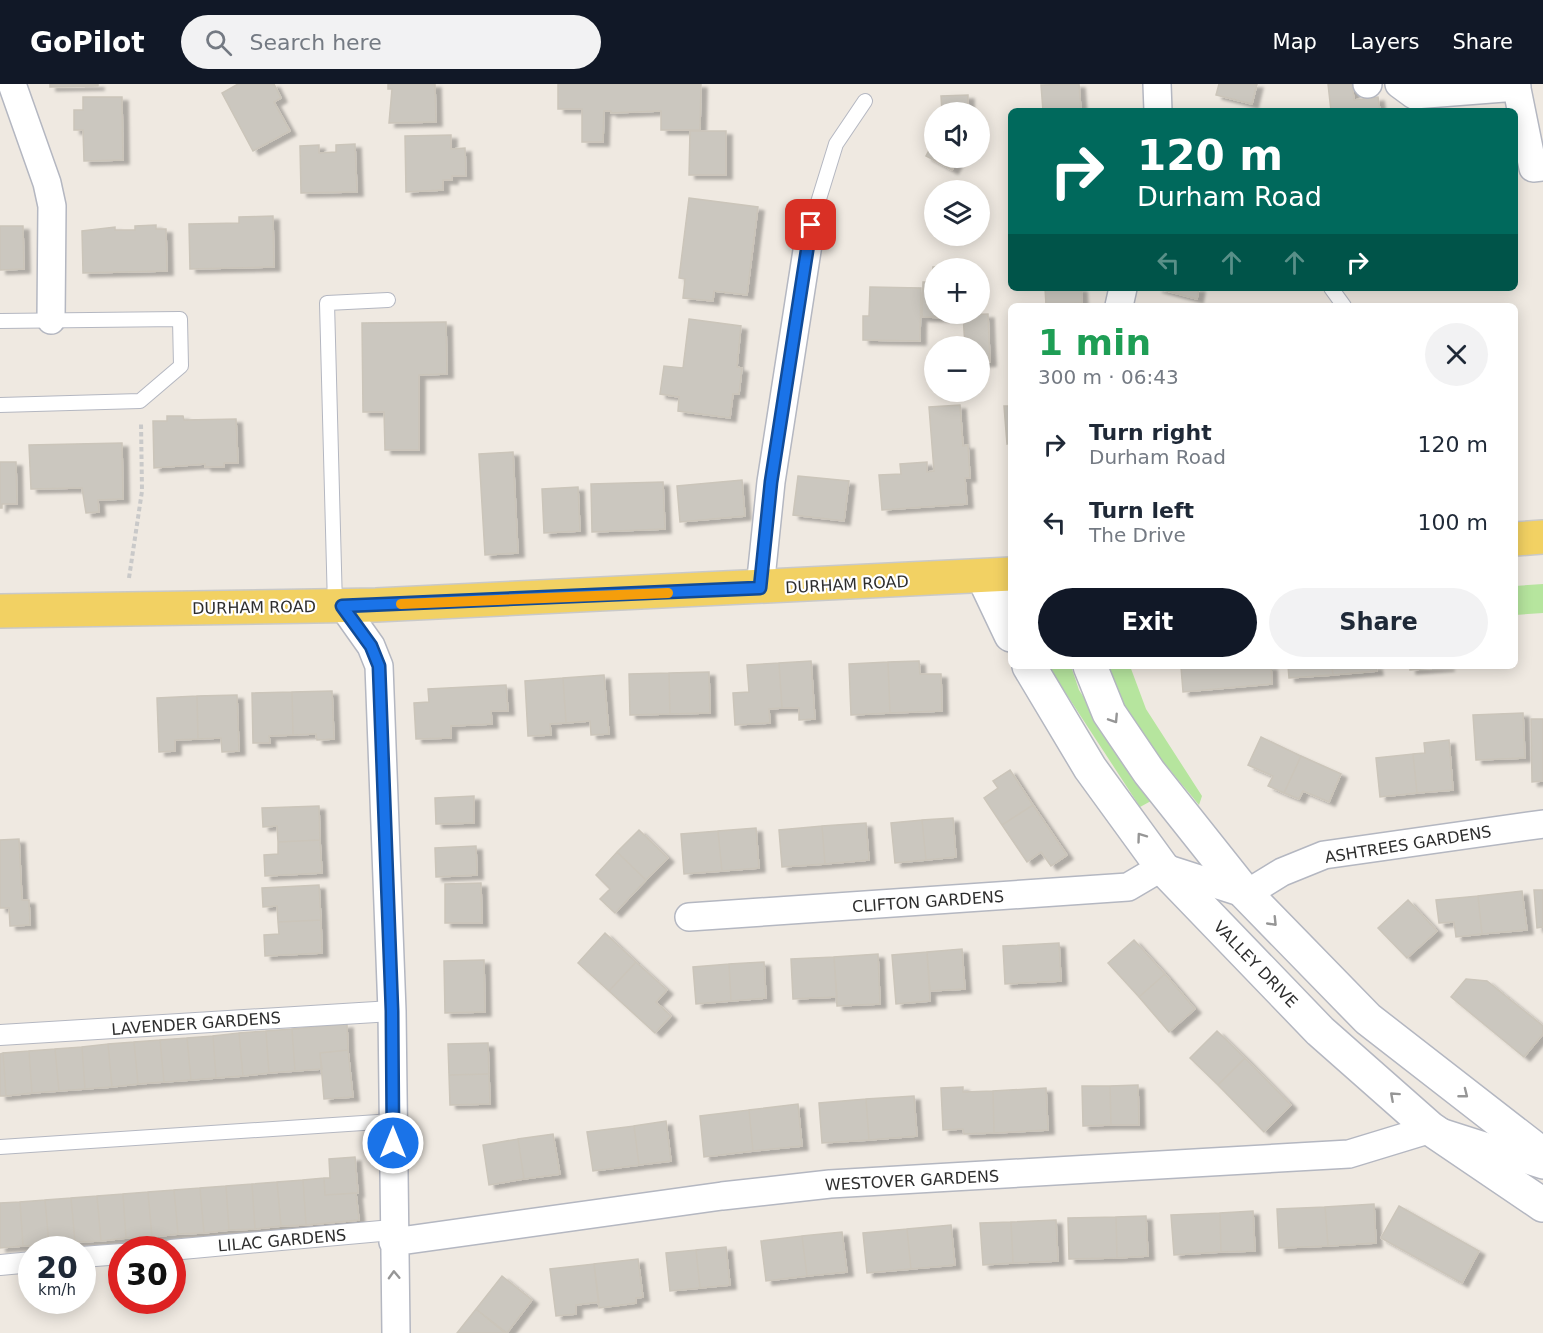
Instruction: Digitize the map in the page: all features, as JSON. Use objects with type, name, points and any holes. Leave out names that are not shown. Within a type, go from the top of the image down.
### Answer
[{"type":"main road","points":[[1518,539],[1543,537]]},
{"type":"main road","name":"DURHAM ROAD","points":[[0,611],[338,606],[760,588],[997,575]]},
{"type":"street","points":[[12,84],[47,183],[52,206],[51,320]]},
{"type":"street","points":[[1157,84],[1158,108]]},
{"type":"street","points":[[1399,84],[1414,95],[1517,85],[1533,168],[1543,167]]},
{"type":"street","points":[[760,588],[771,482],[811,225]]},
{"type":"street","points":[[997,575],[1008,622]]},
{"type":"street","points":[[338,606],[371,646],[379,666],[392,1011],[396,1333]]},
{"type":"street","name":"VALLEY DRIVE","points":[[1031,669],[1090,768],[1162,867],[1320,1031],[1431,1129],[1543,1205]]},
{"type":"street","points":[[1091,669],[1109,713],[1149,772],[1246,894],[1368,1019],[1543,1155]]},
{"type":"street","name":"ASHTREES GARDENS","points":[[1246,894],[1282,872],[1324,855],[1543,824]]},
{"type":"street","points":[[1162,867],[1246,894]]},
{"type":"street","name":"CLIFTON GARDENS","points":[[689,917],[1128,887],[1162,867]]},
{"type":"street","name":"LAVENDER GARDENS","points":[[0,1035],[392,1011]]},
{"type":"street","points":[[1431,1129],[1543,1165]]},
{"type":"street","name":"WESTOVER GARDENS","points":[[393,1236],[830,1184],[1349,1154],[1431,1129]]},
{"type":"street","name":"LILAC GARDENS","points":[[186,1249],[393,1236]]},
{"type":"street","points":[[0,1265],[18,1263]]},
{"type":"lane","points":[[811,225],[836,144],[865,101]]},
{"type":"lane","points":[[338,606],[327,303],[388,300]]},
{"type":"lane","points":[[0,321],[180,319],[181,366],[140,401],[0,405]]},
{"type":"lane","points":[[0,1147],[393,1121]]},
{"type":"path","points":[[124,609],[142,491],[140,401]]},
{"type":"green space","points":[[1543,584],[1543,613],[1518,615],[1518,586]]},
{"type":"green space","points":[[1050,669],[1072,669],[1079,690],[1151,801],[1140,807]]},
{"type":"green space","points":[[1106,669],[1131,669],[1146,709],[1202,796],[1199,805],[1133,722]]},
{"type":"building","points":[[50,84],[98,84],[98,86],[50,87]]},
{"type":"building","points":[[238,84],[274,84],[281,98],[274,102],[290,131],[253,151],[222,93]]},
{"type":"building","points":[[388,84],[435,84],[436,122],[389,123],[392,89],[388,89]]},
{"type":"building","points":[[558,84],[701,84],[700,130],[661,130],[661,111],[611,113],[611,111],[604,111],[603,142],[582,142],[582,109],[558,109]]},
{"type":"building","points":[[1079,84],[1081,108],[1043,108],[1041,85]]},
{"type":"building","points":[[1219,84],[1257,84],[1252,104],[1216,95]]},
{"type":"building","points":[[1328,84],[1352,84],[1354,100],[1378,97],[1380,108],[1331,108]]},
{"type":"building","points":[[968,95],[968,102],[941,102],[941,96]]},
{"type":"building","points":[[83,97],[122,97],[123,160],[84,161],[83,130],[74,130],[74,110],[83,110]]},
{"type":"building","points":[[690,131],[726,131],[726,175],[689,175]]},
{"type":"building","points":[[451,135],[451,149],[465,148],[466,176],[452,176],[452,180],[443,180],[443,190],[406,192],[405,136]]},
{"type":"building","points":[[355,144],[357,192],[301,193],[300,146],[319,145],[319,153],[336,152],[336,145]]},
{"type":"building","points":[[689,198],[758,207],[747,295],[714,291],[713,301],[683,298],[685,279],[679,278]]},
{"type":"building","points":[[273,216],[274,267],[190,269],[189,224],[239,223],[239,217]]},
{"type":"building","points":[[156,225],[156,229],[166,229],[167,271],[83,273],[82,231],[115,227],[115,230],[135,230],[135,226]]},
{"type":"building","points":[[0,226],[23,226],[24,269],[0,270]]},
{"type":"building","points":[[924,282],[924,317],[922,317]]},
{"type":"building","points":[[870,287],[921,288],[920,341],[863,340],[863,316],[869,316]]},
{"type":"building","points":[[1045,291],[1081,291],[1082,303],[1046,303]]},
{"type":"building","points":[[1167,291],[1198,291],[1197,299]]},
{"type":"building","points":[[689,319],[741,326],[737,367],[742,368],[739,394],[733,394],[730,418],[678,411],[679,397],[660,394],[664,366],[683,368]]},
{"type":"building","points":[[446,322],[447,374],[419,375],[419,450],[385,450],[384,412],[363,412],[362,323]]},
{"type":"building","points":[[964,324],[988,324],[989,336],[964,336]]},
{"type":"building","points":[[960,405],[963,446],[968,445],[970,478],[965,478],[967,504],[882,510],[879,475],[901,474],[900,464],[927,462],[927,472],[934,471],[929,407]]},
{"type":"building","points":[[1004,406],[1008,406],[1007,444]]},
{"type":"building","points":[[167,416],[183,416],[184,420],[236,419],[238,463],[224,463],[224,467],[205,467],[205,464],[154,468],[153,421],[167,421]]},
{"type":"building","points":[[122,443],[123,499],[98,500],[99,512],[86,513],[82,488],[31,489],[29,445]]},
{"type":"building","points":[[513,452],[518,553],[485,555],[479,454]]},
{"type":"building","points":[[0,462],[16,462],[17,504],[2,504],[2,508],[0,508]]},
{"type":"building","points":[[798,476],[849,481],[844,521],[793,515]]},
{"type":"building","points":[[742,480],[745,516],[680,522],[677,486]]},
{"type":"building","points":[[663,482],[665,529],[592,532],[591,484]]},
{"type":"building","points":[[578,487],[580,531],[544,533],[542,489]]},
{"type":"building","points":[[811,661],[815,719],[799,720],[799,708],[782,708],[779,663]]},
{"type":"building","points":[[919,661],[920,674],[941,674],[942,711],[890,713],[888,662]]},
{"type":"building","points":[[888,662],[890,713],[851,715],[849,664]]},
{"type":"building","points":[[779,663],[782,708],[769,709],[770,723],[735,725],[733,693],[749,692],[747,665]]},
{"type":"building","points":[[1181,669],[1271,669],[1272,684],[1183,692]]},
{"type":"building","points":[[1288,669],[1332,669],[1333,675],[1289,678]]},
{"type":"building","points":[[1332,669],[1377,669],[1377,671],[1333,675]]},
{"type":"building","points":[[709,672],[710,713],[670,714],[669,673]]},
{"type":"building","points":[[669,673],[670,714],[630,715],[629,674]]},
{"type":"building","points":[[604,675],[609,734],[591,735],[590,721],[566,723],[563,678]]},
{"type":"building","points":[[563,678],[566,723],[550,724],[551,735],[528,736],[525,681]]},
{"type":"building","points":[[506,685],[508,711],[491,711],[492,724],[451,726],[451,738],[416,739],[414,703],[429,702],[428,689]]},
{"type":"building","points":[[332,691],[334,739],[317,740],[316,734],[293,735],[292,692]]},
{"type":"building","points":[[292,692],[293,735],[269,736],[270,743],[253,743],[252,693]]},
{"type":"building","points":[[237,695],[239,751],[222,752],[221,738],[198,739],[197,696]]},
{"type":"building","points":[[197,696],[198,739],[175,740],[175,751],[159,752],[157,698]]},
{"type":"building","points":[[1523,713],[1525,758],[1476,760],[1473,715]]},
{"type":"building","points":[[1531,719],[1543,719],[1543,781],[1532,782]]},
{"type":"building","points":[[1261,737],[1301,756],[1284,793],[1268,786],[1273,776],[1248,765]]},
{"type":"building","points":[[1449,740],[1453,790],[1417,793],[1413,754],[1425,753],[1424,743]]},
{"type":"building","points":[[1413,754],[1417,793],[1380,797],[1376,758]]},
{"type":"building","points":[[1301,756],[1341,774],[1329,802],[1303,791],[1299,799],[1284,793]]},
{"type":"building","points":[[1010,770],[1033,805],[1002,825],[984,798],[998,788],[993,781]]},
{"type":"building","points":[[474,796],[474,823],[436,824],[435,798]]},
{"type":"building","points":[[1033,805],[1067,855],[1051,866],[1041,852],[1027,862],[1002,825]]},
{"type":"building","points":[[319,806],[320,840],[278,842],[277,826],[263,827],[262,808]]},
{"type":"building","points":[[953,818],[956,857],[926,860],[922,820]]},
{"type":"building","points":[[922,820],[926,860],[895,863],[891,823]]},
{"type":"building","points":[[866,823],[869,860],[825,864],[822,826]]},
{"type":"building","points":[[822,826],[825,864],[782,867],[779,830]]},
{"type":"building","points":[[756,828],[759,868],[722,871],[718,831]]},
{"type":"building","points":[[639,830],[668,858],[646,880],[617,852]]},
{"type":"building","points":[[718,831],[722,871],[684,874],[681,834]]},
{"type":"building","points":[[19,839],[22,900],[29,900],[30,925],[10,926],[9,908],[0,908],[0,840]]},
{"type":"building","points":[[320,840],[322,873],[265,876],[264,855],[278,854],[278,842]]},
{"type":"building","points":[[476,846],[477,875],[436,877],[435,848]]},
{"type":"building","points":[[617,852],[646,880],[615,913],[600,899],[610,889],[596,875]]},
{"type":"building","points":[[481,883],[482,923],[445,923],[445,884]]},
{"type":"building","points":[[319,885],[321,920],[278,922],[277,906],[263,907],[262,888]]},
{"type":"building","points":[[1534,890],[1543,890],[1543,927],[1537,928]]},
{"type":"building","points":[[1522,891],[1527,930],[1482,934],[1478,896]]},
{"type":"building","points":[[1478,896],[1482,934],[1456,937],[1454,922],[1439,923],[1436,900]]},
{"type":"building","points":[[1408,900],[1437,931],[1407,958],[1378,928]]},
{"type":"building","points":[[321,920],[322,953],[265,956],[264,935],[279,934],[278,922]]},
{"type":"building","points":[[605,933],[636,962],[609,991],[578,963]]},
{"type":"building","points":[[1134,940],[1165,974],[1139,997],[1108,963]]},
{"type":"building","points":[[1059,943],[1061,981],[1005,984],[1003,946]]},
{"type":"building","points":[[962,949],[965,989],[930,991],[927,952]]},
{"type":"building","points":[[927,952],[930,1001],[896,1004],[892,955]]},
{"type":"building","points":[[878,954],[880,1004],[837,1006],[834,957]]},
{"type":"building","points":[[834,957],[837,997],[793,999],[791,959]]},
{"type":"building","points":[[484,960],[485,1012],[445,1013],[444,961]]},
{"type":"building","points":[[636,962],[667,990],[656,1002],[671,1016],[655,1033],[609,991]]},
{"type":"building","points":[[764,962],[766,998],[731,1001],[729,964]]},
{"type":"building","points":[[729,964],[731,1001],[696,1004],[693,967]]},
{"type":"building","points":[[1165,974],[1195,1009],[1169,1032],[1139,997]]},
{"type":"building","points":[[1466,979],[1487,981],[1543,1026],[1543,1034],[1524,1057],[1451,997]]},
{"type":"building","points":[[347,1024],[348,1050],[320,1053],[322,1069],[295,1071],[292,1029]]},
{"type":"building","points":[[292,1029],[295,1071],[269,1073],[266,1031]]},
{"type":"building","points":[[266,1031],[269,1073],[243,1076],[239,1033]]},
{"type":"building","points":[[1217,1031],[1245,1058],[1218,1085],[1190,1058]]},
{"type":"building","points":[[239,1033],[243,1076],[216,1078],[213,1036]]},
{"type":"building","points":[[213,1036],[216,1078],[191,1080],[187,1038]]},
{"type":"building","points":[[187,1038],[191,1080],[164,1082],[160,1040]]},
{"type":"building","points":[[160,1040],[164,1082],[138,1084],[134,1042]]},
{"type":"building","points":[[134,1042],[138,1084],[112,1087],[108,1044]]},
{"type":"building","points":[[488,1043],[489,1074],[449,1075],[448,1044]]},
{"type":"building","points":[[108,1044],[112,1087],[85,1089],[82,1047]]},
{"type":"building","points":[[82,1047],[85,1089],[59,1091],[55,1049]]},
{"type":"building","points":[[55,1049],[59,1091],[32,1093],[29,1051]]},
{"type":"building","points":[[348,1050],[353,1097],[324,1099],[320,1053]]},
{"type":"building","points":[[29,1051],[32,1093],[6,1096],[3,1053]]},
{"type":"building","points":[[3,1053],[6,1096],[0,1096],[0,1054]]},
{"type":"building","points":[[1245,1058],[1291,1105],[1264,1132],[1218,1085]]},
{"type":"building","points":[[489,1074],[490,1104],[450,1105],[449,1075]]},
{"type":"building","points":[[1138,1085],[1139,1125],[1111,1125],[1110,1086]]},
{"type":"building","points":[[1082,1086],[1110,1086],[1111,1125],[1083,1126]]},
{"type":"building","points":[[963,1087],[963,1092],[993,1091],[994,1133],[964,1134],[963,1129],[943,1130],[941,1088]]},
{"type":"building","points":[[1046,1088],[1048,1130],[994,1133],[993,1091]]},
{"type":"building","points":[[914,1096],[917,1136],[869,1140],[866,1099]]},
{"type":"building","points":[[866,1099],[869,1140],[822,1143],[819,1103]]},
{"type":"building","points":[[798,1104],[802,1146],[753,1151],[749,1110]]},
{"type":"building","points":[[749,1110],[753,1151],[704,1157],[700,1116]]},
{"type":"building","points":[[666,1121],[671,1161],[639,1165],[634,1126]]},
{"type":"building","points":[[634,1126],[639,1165],[593,1171],[587,1132]]},
{"type":"building","points":[[553,1134],[560,1174],[524,1179],[518,1139]]},
{"type":"building","points":[[518,1139],[524,1179],[489,1185],[483,1145]]},
{"type":"building","points":[[355,1157],[358,1193],[325,1195],[324,1178],[330,1178],[329,1159]]},
{"type":"building","points":[[324,1178],[325,1195],[356,1193],[359,1220],[306,1225],[303,1180]]},
{"type":"building","points":[[303,1180],[306,1225],[281,1226],[277,1182]]},
{"type":"building","points":[[277,1182],[281,1226],[255,1229],[252,1184]]},
{"type":"building","points":[[252,1184],[255,1229],[229,1230],[226,1186]]},
{"type":"building","points":[[226,1186],[229,1230],[204,1233],[200,1188]]},
{"type":"building","points":[[200,1188],[204,1233],[178,1234],[174,1190]]},
{"type":"building","points":[[174,1190],[178,1234],[152,1236],[148,1192]]},
{"type":"building","points":[[148,1192],[152,1236],[126,1236],[123,1194]]},
{"type":"building","points":[[123,1194],[126,1236],[108,1236],[108,1240],[101,1241],[97,1196]]},
{"type":"building","points":[[97,1196],[101,1241],[96,1241],[96,1236],[74,1236],[71,1198]]},
{"type":"building","points":[[71,1198],[74,1236],[48,1236],[45,1200]]},
{"type":"building","points":[[45,1200],[48,1236],[22,1236],[20,1202]]},
{"type":"building","points":[[20,1202],[22,1236],[18,1236],[18,1246],[0,1248],[0,1203]]},
{"type":"building","points":[[1374,1204],[1376,1243],[1328,1246],[1325,1207]]},
{"type":"building","points":[[1399,1206],[1479,1251],[1462,1283],[1381,1238]]},
{"type":"building","points":[[1325,1207],[1328,1246],[1279,1248],[1277,1209]]},
{"type":"building","points":[[1253,1211],[1255,1251],[1221,1252],[1220,1213]]},
{"type":"building","points":[[1220,1213],[1221,1252],[1174,1255],[1171,1215]]},
{"type":"building","points":[[1146,1216],[1148,1256],[1117,1258],[1116,1217]]},
{"type":"building","points":[[1116,1217],[1117,1258],[1069,1259],[1068,1218]]},
{"type":"building","points":[[1056,1220],[1058,1261],[1013,1263],[1011,1222]]},
{"type":"building","points":[[1011,1222],[1013,1263],[983,1265],[980,1223]]},
{"type":"building","points":[[951,1225],[955,1265],[911,1269],[907,1229]]},
{"type":"building","points":[[907,1229],[911,1269],[867,1273],[863,1233]]},
{"type":"building","points":[[842,1232],[847,1272],[807,1276],[802,1236]]},
{"type":"building","points":[[802,1236],[807,1276],[766,1281],[761,1241]]},
{"type":"building","points":[[726,1247],[730,1285],[700,1288],[696,1250]]},
{"type":"building","points":[[696,1250],[700,1288],[670,1291],[666,1253]]},
{"type":"building","points":[[638,1259],[643,1297],[636,1298],[636,1303],[599,1308],[594,1264]]},
{"type":"building","points":[[594,1264],[599,1302],[576,1305],[576,1314],[556,1316],[550,1269]]},
{"type":"building","points":[[502,1276],[532,1300],[507,1333],[476,1309]]},
{"type":"building","points":[[476,1309],[505,1333],[457,1333]]},
{"type":"slow traffic","points":[[401,604],[668,593]]},
{"type":"route","points":[[393,1143],[392,1011],[379,666],[371,646],[342,606],[760,588],[771,482],[811,225]]}]
